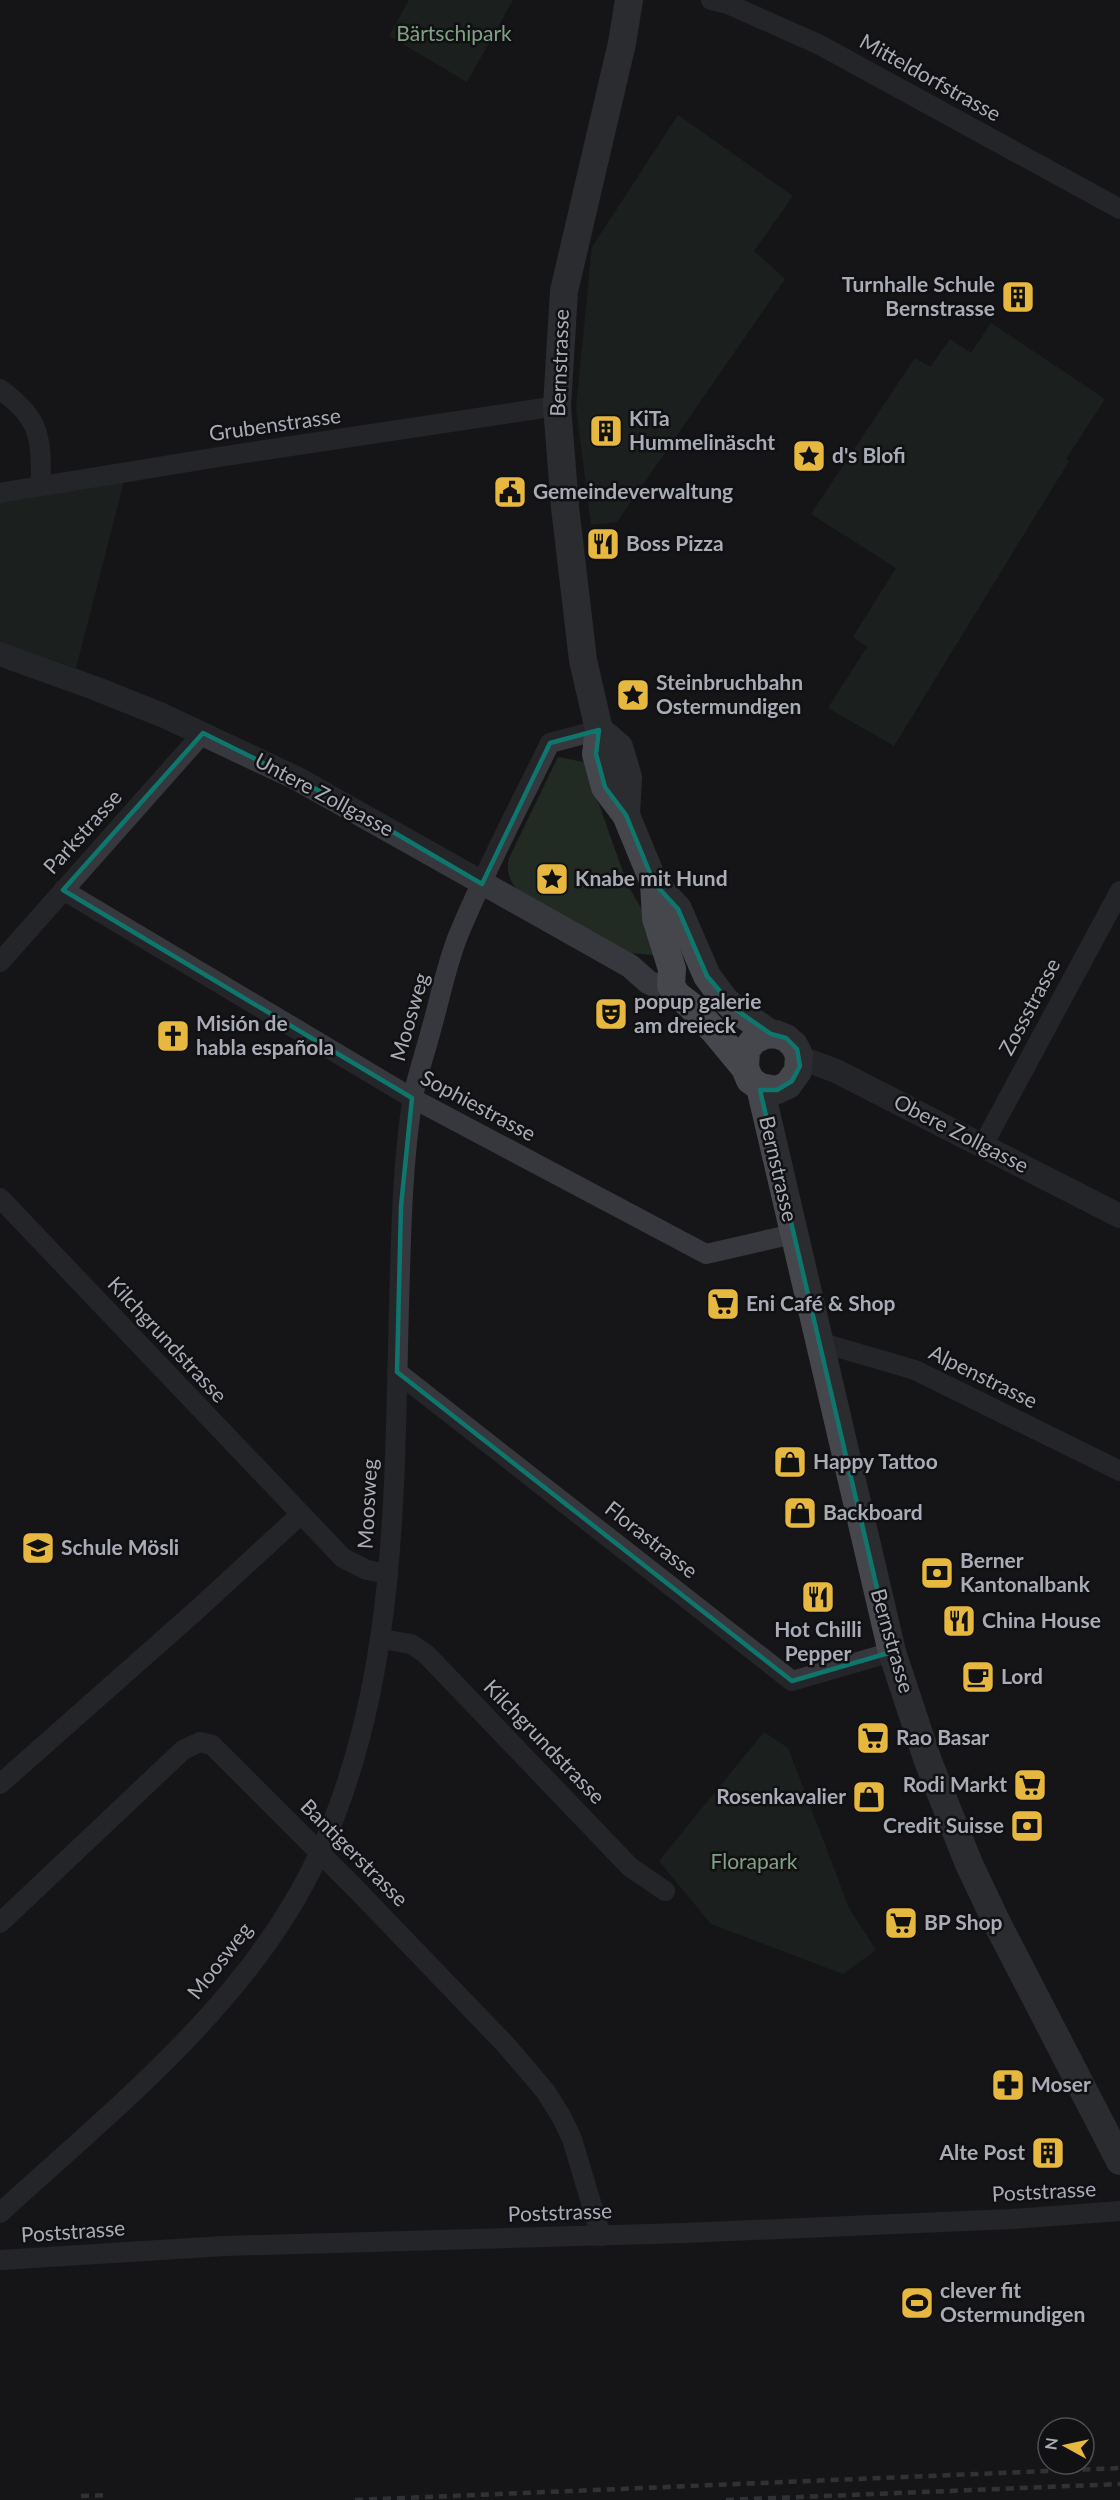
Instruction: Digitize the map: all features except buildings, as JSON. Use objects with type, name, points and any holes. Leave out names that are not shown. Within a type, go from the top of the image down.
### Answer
[{"type":"main road","name":"Bernstrasse","points":[[599,730],[583,660],[564,496],[557,406],[564,291],[622,43],[629,0]]},
{"type":"main road","points":[[599,730],[619,747],[628,777],[626,814],[654,883],[656,918],[674,982]]},
{"type":"main road","points":[[654,883],[678,909],[707,976],[735,1009],[771,1034]]},
{"type":"main road","points":[[674,982],[678,965],[687,966],[707,976]]},
{"type":"main road","name":"Bernstrasse","points":[[674,982],[690,1005],[752,1078],[793,1234],[892,1652],[928,1761],[969,1864],[1002,1934],[1120,2162]]},
{"type":"main road","points":[[752,1078],[744,1056],[750,1045],[759,1037],[771,1034],[791,1041],[800,1060]]},
{"type":"main road","name":"Bernstrasse","points":[[752,1078],[777,1090],[788,1085],[798,1071],[800,1060]]},
{"type":"street","name":"Mitteldorfstrasse","points":[[711,0],[728,4],[820,45],[1120,209]]},
{"type":"street","points":[[0,389],[26,410],[37,429],[41,457],[41,485]]},
{"type":"street","name":"Grubenstrasse","points":[[0,493],[557,406]]},
{"type":"street","name":"Untere Zollgasse","points":[[0,654],[97,689],[203,733],[342,802],[632,968],[674,982]]},
{"type":"street","name":"Moosweg","points":[[0,2212],[136,2089],[198,2028],[271,1936],[301,1889],[320,1852],[346,1783],[362,1729],[381,1639],[388,1574],[397,1372],[401,1206],[412,1098],[457,939],[550,743],[599,730]]},
{"type":"street","name":"Parkstrasse","points":[[0,962],[203,733]]},
{"type":"street","name":"Sophiestrasse","points":[[63,890],[412,1098],[706,1254],[793,1234]]},
{"type":"street","name":"Zossstrasse","points":[[983,1145],[1120,891]]},
{"type":"street","name":"Obere Zollgasse","points":[[800,1060],[836,1071],[1120,1216]]},
{"type":"street","name":"Kilchgrundstrasse","points":[[0,1198],[300,1515],[344,1558],[367,1569],[388,1574]]},
{"type":"street","name":"Alpenstrasse","points":[[819,1342],[915,1370],[1120,1471]]},
{"type":"street","name":"Florastrasse","points":[[397,1372],[792,1681],[892,1652]]},
{"type":"street","points":[[0,1784],[199,1608],[300,1515]]},
{"type":"street","name":"Kilchgrundstrasse","points":[[381,1639],[411,1644],[426,1654],[630,1867],[665,1891]]},
{"type":"street","name":"Bantigerstrasse","points":[[0,1923],[183,1750],[194,1743],[206,1743],[218,1751],[320,1852],[506,2045],[546,2091],[572,2139],[601,2236]]},
{"type":"street","name":"Poststrasse","points":[[0,2260],[224,2246],[601,2236],[1012,2219],[1120,2211]]},
{"type":"highlighted area","points":[[599,730],[596,754],[605,787],[626,815],[654,883],[678,909],[707,976],[735,1009],[771,1034],[786,1038],[797,1049],[800,1066],[792,1081],[777,1090],[760,1090],[892,1652],[792,1681],[397,1372],[401,1206],[412,1098],[63,890],[203,733],[342,802],[482,884],[550,743]]},
{"type":"green space","name":"Bärtschipark","points":[[409,0],[513,0],[467,82],[389,36]]},
{"type":"green space","points":[[678,115],[793,196],[754,251],[785,279],[617,522],[591,525],[576,408],[592,247]]},
{"type":"green space","points":[[991,323],[1105,399],[1066,459],[1069,461],[894,746],[828,708],[867,647],[853,637],[896,568],[811,514],[915,358],[930,367],[950,339],[971,353]]},
{"type":"green space","points":[[124,481],[76,668],[0,642],[0,503]]},
{"type":"green space","points":[[558,757],[584,762],[628,886],[647,918],[654,955],[629,953],[518,890],[510,879],[509,858]]},
{"type":"green space","name":"Florapark","points":[[764,1732],[788,1748],[849,1908],[876,1950],[843,1974],[711,1924],[659,1861]]},
{"type":"railway","points":[[355,2500],[1120,2468]]},
{"type":"railway","points":[[726,2500],[1120,2484]]},
{"type":"railway","points":[[81,2496],[108,2495]]},
{"type":"place","name":"Turnhalle Schule Bernstrasse","points":[[1018,297]]},
{"type":"place","name":"KiTa Hummelinäscht","points":[[606,431]]},
{"type":"place","name":"d's Blofi","points":[[809,456]]},
{"type":"place","name":"Gemeindeverwaltung","points":[[510,492]]},
{"type":"place","name":"Boss Pizza","points":[[603,544]]},
{"type":"place","name":"Steinbruchbahn Ostermundigen","points":[[633,695]]},
{"type":"place","name":"Knabe mit Hund","points":[[552,879]]},
{"type":"place","name":"popup galerie am dreieck","points":[[611,1014]]},
{"type":"place","name":"Misión de habla española","points":[[173,1036]]},
{"type":"place","name":"Eni Café & Shop","points":[[723,1304]]},
{"type":"place","name":"Happy Tattoo","points":[[790,1462]]},
{"type":"place","name":"Backboard","points":[[800,1513]]},
{"type":"place","name":"Schule Mösli","points":[[38,1548]]},
{"type":"place","name":"Berner Kantonalbank","points":[[937,1573]]},
{"type":"place","name":"Hot Chilli Pepper","points":[[818,1597]]},
{"type":"place","name":"China House","points":[[959,1621]]},
{"type":"place","name":"Lord","points":[[978,1677]]},
{"type":"place","name":"Rao Basar","points":[[873,1738]]},
{"type":"place","name":"Rodi Markt","points":[[1030,1785]]},
{"type":"place","name":"Rosenkavalier","points":[[869,1797]]},
{"type":"place","name":"Credit Suisse","points":[[1027,1826]]},
{"type":"place","name":"BP Shop","points":[[901,1923]]},
{"type":"place","name":"Moser","points":[[1008,2085]]},
{"type":"place","name":"Alte Post","points":[[1048,2153]]},
{"type":"place","name":"clever fit Ostermundigen","points":[[917,2303]]}]
